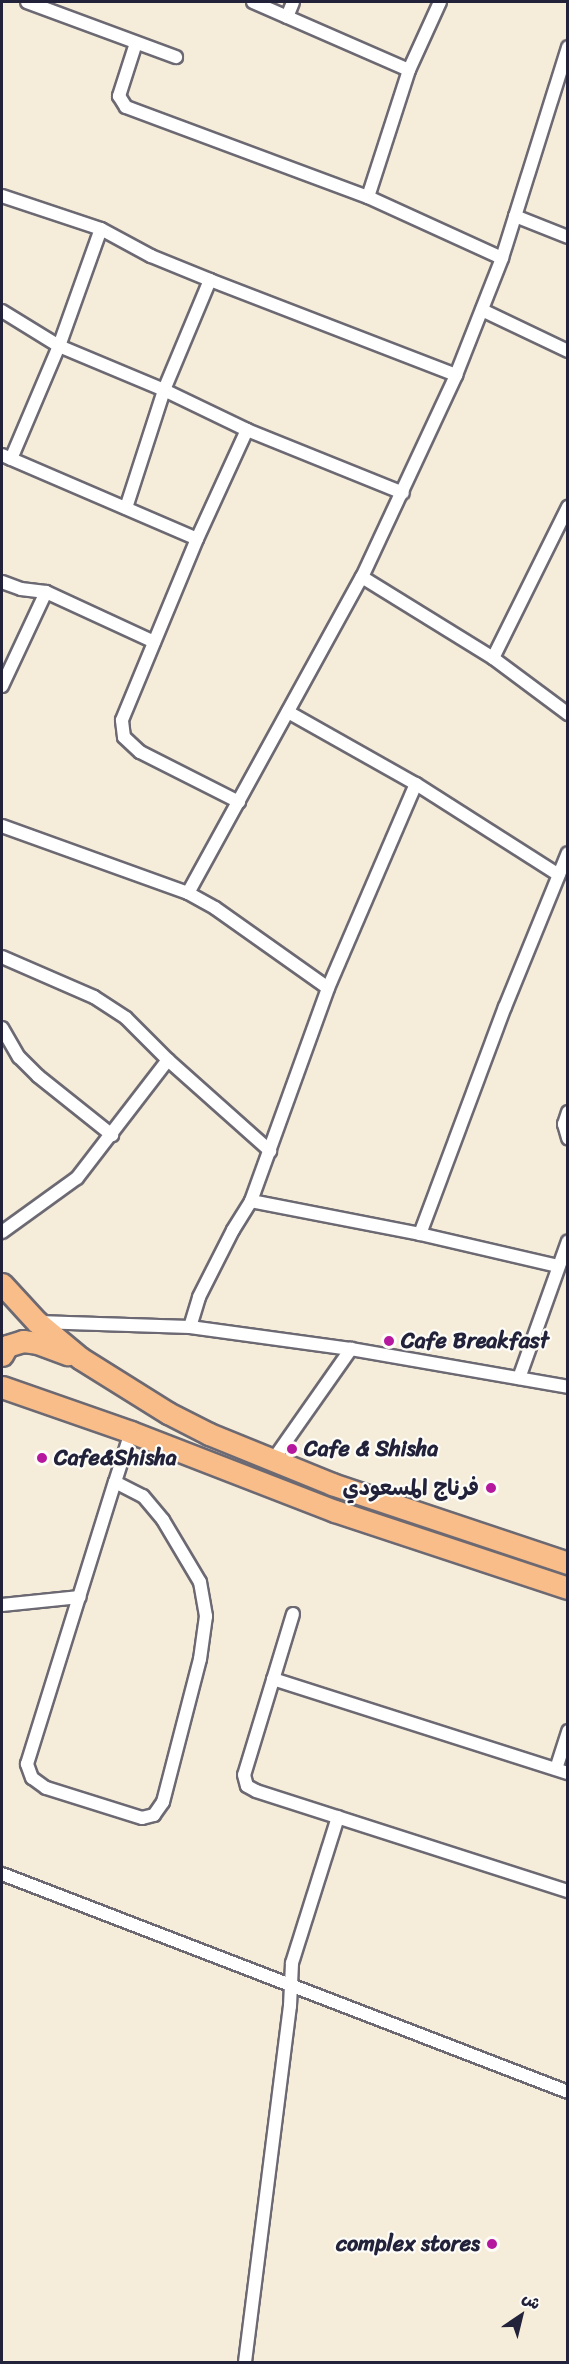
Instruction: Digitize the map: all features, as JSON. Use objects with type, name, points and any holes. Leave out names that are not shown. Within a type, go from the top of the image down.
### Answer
[{"type":"highway","points":[[2,1284],[37,1322],[80,1358],[168,1413],[273,1460],[459,1528],[567,1563]]},
{"type":"highway","points":[[2,1355],[7,1346],[23,1341],[37,1343],[80,1358]]},
{"type":"highway","points":[[2,1369],[11,1377],[61,1407]]},
{"type":"highway","points":[[2,1387],[131,1432],[335,1510],[567,1588]]},
{"type":"street","points":[[27,2],[176,57]]},
{"type":"street","points":[[253,2],[409,70]]},
{"type":"street","points":[[287,17],[293,2]]},
{"type":"street","points":[[368,197],[409,70],[440,2]]},
{"type":"street","points":[[136,43],[119,96],[126,107],[368,197],[502,258]]},
{"type":"street","points":[[188,893],[362,577],[403,494],[456,375],[502,258],[567,47]]},
{"type":"street","points":[[2,196],[101,229],[151,256],[456,375]]},
{"type":"street","points":[[515,216],[567,237]]},
{"type":"street","points":[[101,229],[58,346],[6,457],[197,539]]},
{"type":"street","points":[[126,508],[164,390],[210,280]]},
{"type":"street","points":[[482,310],[567,351]]},
{"type":"street","points":[[2,311],[58,346],[164,390],[247,430],[403,494]]},
{"type":"street","points":[[239,802],[140,752],[124,737],[122,720],[197,539],[247,430]]},
{"type":"street","points":[[493,658],[567,507]]},
{"type":"street","points":[[362,577],[493,658],[567,714]]},
{"type":"street","points":[[2,582],[21,589],[46,591],[154,642]]},
{"type":"street","points":[[2,686],[46,591]]},
{"type":"street","points":[[288,712],[416,784],[559,875]]},
{"type":"street","points":[[190,1327],[204,1288],[233,1230],[251,1201],[328,988],[416,784]]},
{"type":"street","points":[[2,826],[188,893],[224,914],[328,988]]},
{"type":"street","points":[[420,1234],[505,1007],[567,853]]},
{"type":"street","points":[[2,957],[94,997],[126,1018],[168,1060],[270,1151]]},
{"type":"street","points":[[2,1028],[20,1057],[38,1076],[112,1135]]},
{"type":"street","points":[[2,1232],[77,1178],[168,1060]]},
{"type":"street","points":[[567,1112],[564,1124],[567,1138]]},
{"type":"street","points":[[251,1201],[420,1234],[557,1266]]},
{"type":"street","points":[[519,1378],[567,1241]]},
{"type":"street","points":[[37,1322],[190,1327],[351,1349],[567,1387]]},
{"type":"street","points":[[273,1460],[351,1349]]},
{"type":"street","points":[[115,1482],[143,1496],[163,1520],[200,1582],[206,1616],[200,1659],[163,1802],[159,1810],[148,1818],[46,1788],[32,1778],[28,1770],[28,1758],[80,1597],[115,1482],[131,1432]]},
{"type":"street","points":[[2,1605],[80,1597]]},
{"type":"street","points":[[293,1614],[244,1775],[244,1782],[256,1791],[567,1892]]},
{"type":"street","points":[[273,1679],[562,1771],[567,1731]]},
{"type":"street","points":[[245,2362],[290,2006],[290,1985],[296,1951],[338,1817]]},
{"type":"street","points":[[2,1874],[567,2092]]},
{"type":"place","name":"Cafe Breakfast","points":[[389,1341]]},
{"type":"place","name":"Cafe & Shisha","points":[[292,1449]]},
{"type":"place","name":"Cafe&Shisha","points":[[42,1458]]},
{"type":"place","name":"فرناج المسعودي","points":[[491,1488]]},
{"type":"place","name":"complex stores","points":[[492,2244]]}]
